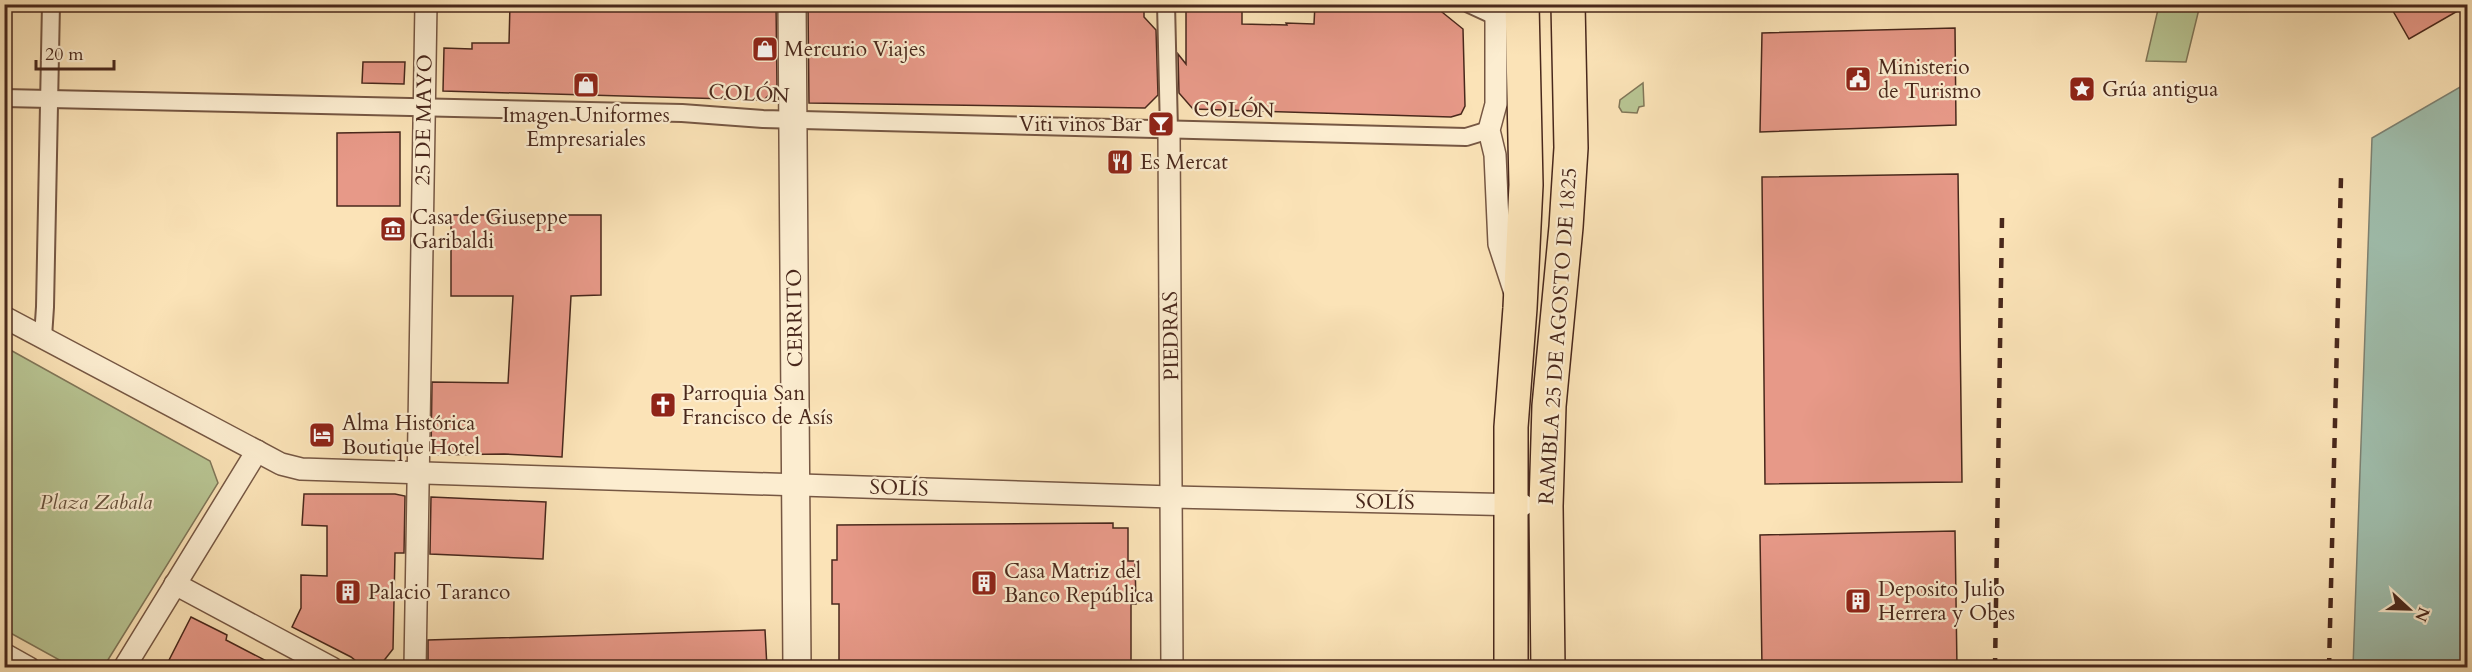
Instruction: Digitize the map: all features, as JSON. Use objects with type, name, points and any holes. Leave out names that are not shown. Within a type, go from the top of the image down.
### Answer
[{"type":"main road","name":"RAMBLA 25 DE AGOSTO DE 1825","points":[[1548,668],[1546,506],[1549,406],[1571,148],[1568,4]]},
{"type":"main road","name":"RAMBLA 25 DE AGOSTO DE 1825","points":[[1511,668],[1512,427],[1526,185],[1514,10]]},
{"type":"street","points":[[42,337],[45,307],[51,4]]},
{"type":"street","name":"25 DE MAYO","points":[[415,668],[426,4]]},
{"type":"street","name":"CERRITO","points":[[792,4],[797,668]]},
{"type":"street","name":"PIEDRAS","points":[[1166,4],[1173,497],[1172,668]]},
{"type":"street","points":[[1469,4],[1514,10]]},
{"type":"street","name":"RAMBLA 25 DE AGOSTO DE 1825","points":[[1514,10],[1489,130],[1495,155],[1499,244],[1520,308]]},
{"type":"street","name":"COLÓN","points":[[4,98],[682,113],[793,119],[1169,131],[1466,137],[1489,130]]},
{"type":"street","name":"SOLÍS","points":[[4,317],[281,464],[301,469],[1173,497],[1546,506]]},
{"type":"street","points":[[124,668],[257,451]]},
{"type":"street","points":[[175,584],[332,668]]},
{"type":"street","points":[[4,654],[29,668]]},
{"type":"green space","points":[[2159,5],[2200,5],[2186,62],[2146,61]]},
{"type":"green space","points":[[1643,83],[1644,106],[1639,107],[1637,113],[1622,112],[1619,107],[1620,100]]},
{"type":"green space","name":"Plaza Zabala","points":[[5,347],[210,461],[218,483],[106,663],[93,667],[72,667],[5,630]]},
{"type":"shaded area","points":[[2467,83],[2467,667],[2353,667],[2372,138]]},
{"type":"building","points":[[510,4],[776,4],[777,87],[764,100],[443,91],[444,48],[472,49],[472,43],[509,43]]},
{"type":"building","points":[[808,4],[1144,4],[1144,17],[1156,30],[1158,95],[1145,108],[809,103]]},
{"type":"building","points":[[1186,4],[1221,4],[1221,11],[1242,11],[1242,24],[1287,25],[1286,23],[1314,24],[1315,4],[1432,4],[1463,29],[1465,106],[1461,114],[1451,117],[1193,109],[1179,93],[1178,54],[1186,64]]},
{"type":"building","points":[[2389,4],[2468,4],[2468,5],[2409,39]]},
{"type":"building","name":"Ministerio de Turismo","points":[[1955,28],[1956,125],[1760,132],[1762,33]]},
{"type":"building","points":[[363,62],[405,62],[404,84],[362,83]]},
{"type":"building","points":[[400,132],[400,206],[337,206],[337,133]]},
{"type":"building","points":[[1958,174],[1962,482],[1765,484],[1762,177]]},
{"type":"building","points":[[451,215],[601,215],[601,295],[571,296],[562,457],[504,454],[431,455],[432,382],[508,383],[513,296],[451,296]]},
{"type":"building","name":"Palacio Taranco","points":[[304,494],[395,494],[405,496],[404,553],[395,553],[393,649],[382,663],[371,667],[361,665],[351,657],[292,627],[301,608],[301,575],[327,576],[327,526],[302,525]]},
{"type":"building","points":[[431,497],[546,502],[543,559],[430,554]]},
{"type":"building","name":"Casa Matriz del Banco República","points":[[1113,523],[1113,528],[1128,528],[1128,561],[1135,561],[1136,604],[1131,604],[1131,668],[839,668],[839,604],[832,604],[832,560],[837,560],[837,525]]},
{"type":"building","name":"Deposito Julio Herrera y Obes","points":[[1955,531],[1957,668],[1762,668],[1760,535]]},
{"type":"building","points":[[191,617],[227,635],[226,640],[280,668],[165,668]]},
{"type":"building","points":[[765,630],[767,668],[428,668],[428,640]]},
{"type":"railway","points":[[2329,668],[2341,177]]},
{"type":"railway","points":[[1995,668],[2002,218]]},
{"type":"place","name":"Mercurio Viajes","points":[[765,49]]},
{"type":"place","name":"Ministerio de Turismo","points":[[1858,79]]},
{"type":"place","name":"Imagen Uniformes Empresariales","points":[[586,85]]},
{"type":"place","name":"Grúa antigua","points":[[2082,89]]},
{"type":"place","name":"Viti vinos Bar","points":[[1161,124]]},
{"type":"place","name":"Es Mercat","points":[[1120,162]]},
{"type":"place","name":"Casa de Giuseppe Garibaldi","points":[[393,229]]},
{"type":"place","name":"Parroquia San Francisco de Asís","points":[[663,405]]},
{"type":"place","name":"Alma Histórica Boutique Hotel","points":[[322,435]]},
{"type":"place","name":"Casa Matriz del Banco República","points":[[984,583]]},
{"type":"place","name":"Palacio Taranco","points":[[348,592]]},
{"type":"place","name":"Deposito Julio Herrera y Obes","points":[[1858,601]]}]
